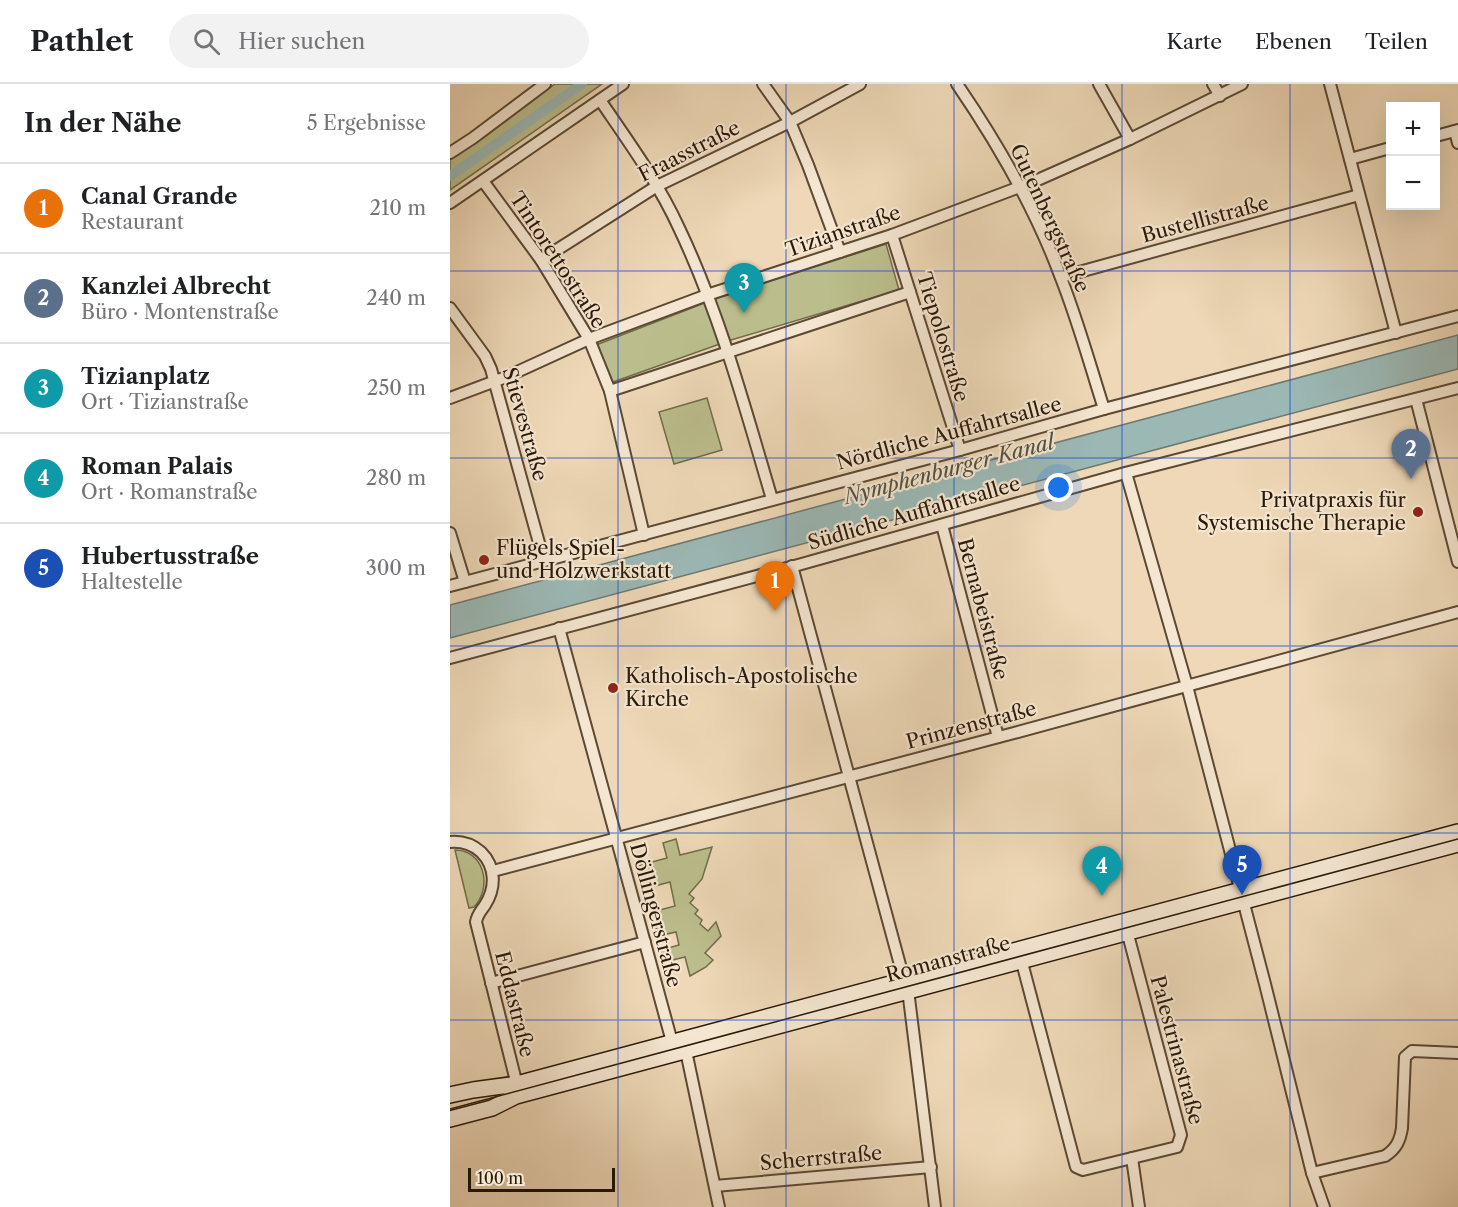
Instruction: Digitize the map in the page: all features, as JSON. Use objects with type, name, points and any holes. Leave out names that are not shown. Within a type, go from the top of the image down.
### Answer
[{"type":"main road","name":"Romanstraße","points":[[1242,896],[1458,832]]},
{"type":"main road","name":"Romanstraße","points":[[450,1095],[473,1090],[518,1090],[686,1051],[1020,955],[1242,896],[1458,844]]},
{"type":"main road","name":"Romanstraße","points":[[450,1119],[492,1108],[518,1090],[672,1042],[906,986]]},
{"type":"street","points":[[450,153],[544,84]]},
{"type":"street","points":[[450,203],[622,84]]},
{"type":"street","points":[[764,84],[790,122],[840,252]]},
{"type":"street","name":"Fraasstraße","points":[[541,260],[657,186],[790,122],[860,84]]},
{"type":"street","name":"Gutenbergstraße","points":[[957,84],[980,117],[1020,186],[1061,277],[1104,409]]},
{"type":"street","points":[[1099,84],[1130,139]]},
{"type":"street","points":[[1213,84],[1220,96]]},
{"type":"street","name":"Tizianstraße","points":[[450,398],[495,381],[589,339],[707,295],[892,235],[1020,186],[1130,139],[1242,84]]},
{"type":"street","points":[[1330,84],[1396,333]]},
{"type":"street","points":[[600,100],[657,186],[679,228],[707,295],[741,395],[772,500]]},
{"type":"street","points":[[1440,135],[1456,130],[1458,143]]},
{"type":"street","points":[[1350,159],[1386,149]]},
{"type":"street","name":"Tintorettostraße","points":[[483,181],[541,260],[589,339],[610,391],[645,535]]},
{"type":"street","name":"Bustellistraße","points":[[1061,277],[1359,195]]},
{"type":"street","name":"Tiepolostraße","points":[[892,235],[960,450]]},
{"type":"street","points":[[610,391],[910,291]]},
{"type":"street","name":"Stievestraße","points":[[450,308],[485,356],[495,381],[544,561]]},
{"type":"street","name":"Nördliche Auffahrtsallee","points":[[450,586],[1458,316]]},
{"type":"street","name":"Südliche Auffahrtsallee","points":[[450,658],[1126,473],[1458,388]]},
{"type":"street","points":[[1416,399],[1458,562]]},
{"type":"street","points":[[1126,473],[1242,896],[1312,1173],[1324,1207]]},
{"type":"street","name":"Bernabeistraße","points":[[942,525],[998,737]]},
{"type":"street","points":[[450,532],[465,582]]},
{"type":"street","points":[[792,566],[906,986],[935,1207]]},
{"type":"street","name":"Prinzenstraße","points":[[493,871],[1458,612]]},
{"type":"street","name":"Döllingerstraße","points":[[559,628],[672,1042]]},
{"type":"street","points":[[450,842],[472,845],[484,856],[493,871]]},
{"type":"street","name":"Eddastraße","points":[[493,871],[490,897],[476,917],[476,922],[518,1090]]},
{"type":"street","name":"Palestrinastraße","points":[[1020,955],[1074,1165],[1083,1170],[1177,1147],[1182,1135],[1126,927]]},
{"type":"street","points":[[491,983],[645,942]]},
{"type":"street","points":[[672,1042],[686,1051],[719,1207]]},
{"type":"street","points":[[1312,1173],[1385,1156],[1392,1151],[1400,1138],[1402,1128],[1405,1057],[1412,1051],[1458,1053]]},
{"type":"street","points":[[1132,1158],[1139,1207]]},
{"type":"street","name":"Scherrstraße","points":[[715,1186],[931,1167]]},
{"type":"green space","points":[[555,84],[602,84],[450,190],[450,160]]},
{"type":"green space","points":[[886,244],[899,290],[731,340],[613,382],[596,345],[715,299]]},
{"type":"green space","points":[[707,398],[722,450],[674,464],[659,412]]},
{"type":"green space","points":[[676,839],[680,855],[712,847],[702,879],[689,894],[694,898],[690,903],[698,910],[695,914],[702,920],[700,924],[708,931],[716,922],[721,936],[705,953],[713,960],[690,976],[685,957],[664,962],[661,950],[679,945],[676,932],[658,936],[652,912],[675,906],[670,882],[643,889],[637,866],[667,858],[663,843]]},
{"type":"green space","points":[[455,850],[473,856],[482,871],[483,890],[474,907],[469,908]]},
{"type":"water","name":"Nymphenburger Kanal","points":[[1458,335],[1458,369],[450,638],[450,605]]},
{"type":"waterway","points":[[450,176],[582,84]]},
{"type":"tram line","points":[[450,1109],[1458,839]]},
{"type":"place","name":"Tizianplatz","points":[[744,313]]},
{"type":"place","name":"Kanzlei Albrecht","points":[[1411,479]]},
{"type":"place","name":"Privatpraxis für Systemische Therapie","points":[[1418,512]]},
{"type":"place","name":"Flügels Spiel- und Holzwerkstatt","points":[[484,560]]},
{"type":"place","name":"Canal Grande","points":[[775,611]]},
{"type":"place","name":"Katholisch-Apostolische Kirche","points":[[613,688]]},
{"type":"place","name":"Hubertusstraße","points":[[1242,895]]},
{"type":"place","name":"Roman Palais","points":[[1102,896]]}]
